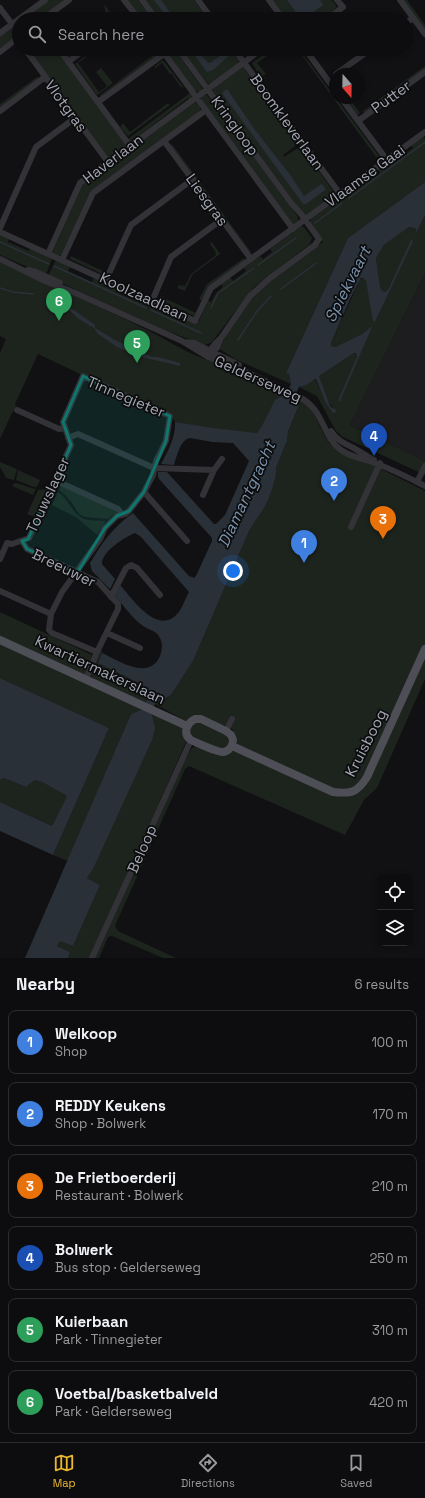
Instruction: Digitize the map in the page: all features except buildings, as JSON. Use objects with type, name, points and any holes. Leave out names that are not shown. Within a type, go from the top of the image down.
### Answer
[{"type":"main road","name":"Kwartiermakerslaan","points":[[0,640],[187,726]]},
{"type":"main road","name":"Kruisboog","points":[[232,746],[333,792],[346,794],[354,791],[361,787],[367,777],[425,649]]},
{"type":"main road","points":[[198,719],[226,731],[232,737],[232,746],[228,750],[222,752],[191,740],[187,732],[187,726],[192,721],[198,719]]},
{"type":"street","points":[[28,12],[45,0]]},
{"type":"street","points":[[53,12],[69,0]]},
{"type":"street","points":[[124,0],[133,12]]},
{"type":"street","points":[[142,0],[151,12]]},
{"type":"street","points":[[198,0],[207,12]]},
{"type":"street","points":[[269,0],[277,12]]},
{"type":"street","points":[[336,12],[343,7],[337,0]]},
{"type":"street","points":[[400,0],[409,12]]},
{"type":"street","points":[[0,8],[12,24],[0,33]]},
{"type":"street","points":[[413,18],[425,34]]},
{"type":"street","points":[[0,52],[12,43]]},
{"type":"street","name":"Vlotgras","points":[[30,56],[108,162]]},
{"type":"street","points":[[64,56],[130,146]]},
{"type":"street","points":[[68,62],[76,56]]},
{"type":"street","points":[[98,102],[156,56]]},
{"type":"street","points":[[166,56],[293,229]]},
{"type":"street","name":"Kringloop","points":[[183,56],[292,204],[294,210],[304,221],[316,240],[316,243],[258,288],[246,301],[216,343],[211,354]]},
{"type":"street","name":"Boomkleverlaan","points":[[239,56],[340,194]]},
{"type":"street","name":"Haverlaan","points":[[48,254],[80,183],[252,56]]},
{"type":"street","points":[[310,56],[328,80]]},
{"type":"street","points":[[344,68],[361,56]]},
{"type":"street","name":"Putter","points":[[358,121],[425,72]]},
{"type":"street","points":[[0,111],[45,77]]},
{"type":"street","points":[[345,104],[387,160]]},
{"type":"street","points":[[62,260],[94,193],[206,110]]},
{"type":"street","points":[[0,228],[36,147],[75,118]]},
{"type":"street","name":"Vlaamse Gaai","points":[[304,221],[425,132]]},
{"type":"street","name":"Liesgras","points":[[164,141],[251,259]]},
{"type":"street","points":[[106,280],[131,225],[193,179]]},
{"type":"street","points":[[152,301],[171,257],[221,220]]},
{"type":"street","name":"Koolzaadlaan","points":[[0,232],[195,321],[211,288],[304,221]]},
{"type":"street","name":"Gelderseweg","points":[[0,259],[24,270],[36,272],[61,283],[73,292],[182,341],[194,344],[211,354],[301,396],[315,408],[330,438],[341,450],[356,458],[379,464],[425,483]]},
{"type":"street","name":"Tinnegieter","points":[[68,438],[63,424],[83,376],[170,416],[166,441],[156,461],[153,475],[144,492],[129,511],[110,521],[100,539],[77,573]]},
{"type":"street","points":[[17,410],[59,429],[65,428]]},
{"type":"street","points":[[68,438],[78,434],[154,468],[214,470]]},
{"type":"street","name":"Touwslager","points":[[0,559],[7,543],[12,544],[22,541],[30,536],[71,445],[68,438]]},
{"type":"street","points":[[204,495],[214,470],[222,459]]},
{"type":"street","points":[[351,527],[379,464]]},
{"type":"street","points":[[418,481],[425,466]]},
{"type":"street","name":"Gelderseweg","points":[[418,481],[425,486]]},
{"type":"street","points":[[61,483],[118,509],[122,514]]},
{"type":"street","points":[[144,492],[187,541]]},
{"type":"street","points":[[0,540],[7,543]]},
{"type":"street","name":"Breeuwer","points":[[22,541],[27,549],[98,582],[119,607],[97,652],[86,679]]},
{"type":"street","points":[[111,597],[126,568],[131,565],[137,568],[160,595]]},
{"type":"street","points":[[77,573],[62,592],[51,614],[49,630],[52,633],[97,652]]},
{"type":"street","points":[[0,591],[51,614]]},
{"type":"street","points":[[107,632],[140,648]]},
{"type":"street","points":[[226,731],[232,719]]},
{"type":"street","name":"Beloop","points":[[92,958],[191,740]]},
{"type":"highlighted area","points":[[83,376],[170,416],[166,441],[144,492],[129,511],[117,516],[105,528],[77,573],[27,549],[22,541],[28,539],[71,445],[63,422]]},
{"type":"shaded area","points":[[47,0],[65,0],[49,12],[31,12]]},
{"type":"shaded area","points":[[127,0],[138,0],[147,12],[136,12]]},
{"type":"shaded area","points":[[145,0],[194,0],[203,12],[154,12]]},
{"type":"shaded area","points":[[272,0],[332,0],[337,7],[330,12],[281,12]]},
{"type":"shaded area","points":[[402,0],[407,0],[425,25],[425,31],[413,15],[413,12],[411,12]]},
{"type":"shaded area","points":[[104,4],[110,12],[106,12]]},
{"type":"shaded area","points":[[12,26],[12,39],[0,48],[0,35]]},
{"type":"shaded area","points":[[32,56],[61,56],[126,143],[125,147],[111,157],[107,157]]},
{"type":"shaded area","points":[[85,56],[86,57],[78,63],[99,92],[107,86],[96,72],[101,68],[113,83],[97,95],[75,64]]},
{"type":"shaded area","points":[[152,56],[158,56],[155,59],[153,58],[102,95],[102,97],[100,95]]},
{"type":"shaded area","points":[[168,56],[179,56],[201,86],[202,90],[200,92],[194,91]]},
{"type":"shaded area","points":[[186,56],[235,56],[239,64],[212,83],[208,84]]},
{"type":"shaded area","points":[[262,56],[267,56],[257,63],[266,74],[261,77],[252,63]]},
{"type":"shaded area","points":[[302,56],[304,56],[329,89],[329,92]]},
{"type":"shaded area","points":[[163,60],[184,88],[180,86],[162,63],[156,68],[154,67]]},
{"type":"shaded area","points":[[425,66],[425,69],[364,113],[363,111]]},
{"type":"shaded area","points":[[241,67],[245,68],[299,143],[283,155],[284,157],[301,146],[333,191],[335,189],[335,195],[306,216],[300,210],[213,91],[213,88]]},
{"type":"shaded area","points":[[37,77],[39,79],[0,108],[0,104]]},
{"type":"shaded area","points":[[190,93],[192,95],[190,100],[188,98],[133,141],[128,139]]},
{"type":"shaded area","points":[[204,95],[207,95],[218,108],[298,217],[298,221],[293,225],[201,99]]},
{"type":"shaded area","points":[[195,102],[201,107],[199,112],[91,191],[61,255],[57,256],[52,253],[82,185]]},
{"type":"shaded area","points":[[168,103],[170,105],[128,136],[120,127],[123,123],[130,132]]},
{"type":"shaded area","points":[[337,104],[340,104],[379,156],[376,157]]},
{"type":"shaded area","points":[[347,104],[353,104],[360,113],[356,116]]},
{"type":"shaded area","points":[[422,136],[425,139],[425,182],[348,238],[286,373],[289,374],[291,384],[235,359],[220,349],[227,332],[253,296],[269,281],[323,242],[310,223],[311,219],[368,176],[371,179],[380,173],[378,169],[396,155],[399,159],[413,148],[411,145]]},
{"type":"shaded area","points":[[172,144],[251,252],[248,253],[170,146]]},
{"type":"shaded area","points":[[194,185],[217,217],[215,220],[204,208],[191,188]]},
{"type":"shaded area","points":[[425,215],[425,273],[350,425],[425,461],[425,475],[343,437],[336,431],[317,396],[299,387],[307,385],[315,379],[333,411],[334,409],[328,402],[319,376],[354,353],[357,354],[356,360],[371,327],[362,334],[335,347],[331,346],[331,343],[360,280],[363,278],[366,281],[375,322],[412,240],[388,290],[385,292],[381,290],[376,258],[384,245],[409,227],[415,228],[416,233]]},
{"type":"shaded area","points":[[301,226],[304,227],[312,238],[309,245],[253,288],[212,342],[205,345],[167,331],[48,276],[56,260],[70,267],[68,271],[92,282],[94,277],[117,288],[116,292],[136,301],[138,298],[165,310],[164,314],[185,323],[186,320],[195,324],[199,321],[208,301],[211,302],[216,293],[223,287],[221,284],[230,277],[233,281],[246,271],[244,268],[260,256],[263,259],[272,252],[270,249]]},
{"type":"shaded area","points":[[0,235],[9,239],[8,242],[29,251],[30,248],[52,258],[46,275],[0,255]]},
{"type":"shaded area","points":[[212,242],[220,254],[192,275],[185,291],[177,288],[179,285],[185,286],[191,274],[216,255],[210,244]]},
{"type":"shaded area","points":[[71,256],[103,271],[102,274],[70,259]]},
{"type":"shaded area","points":[[244,258],[244,261],[210,285],[202,301],[199,299],[207,284]]},
{"type":"shaded area","points":[[0,262],[123,318],[192,354],[213,362],[224,364],[287,393],[281,396],[257,437],[175,422],[173,418],[38,354],[0,439],[0,353],[6,339],[0,336]]},
{"type":"shaded area","points":[[425,273],[425,461],[350,425]]},
{"type":"shaded area","points":[[160,296],[196,313],[194,316],[159,301]]},
{"type":"shaded area","points":[[295,396],[309,403],[324,435],[329,443],[337,450],[367,462],[425,491],[425,644],[366,776],[358,787],[335,790],[237,744],[232,729],[224,725],[184,720],[155,704],[171,695],[193,661],[249,531],[267,502],[274,483],[276,468],[299,405],[297,404]]},
{"type":"shaded area","points":[[0,462],[17,469],[14,480],[6,478],[0,467]]},
{"type":"shaded area","points":[[18,470],[40,480],[37,487],[16,480]]},
{"type":"shaded area","points":[[15,483],[36,489],[33,495],[12,486]]},
{"type":"shaded area","points":[[61,485],[117,512],[108,519],[85,517],[79,514],[72,503],[59,490]]},
{"type":"shaded area","points":[[46,489],[47,493],[35,517],[27,514],[38,490]]},
{"type":"shaded area","points":[[58,492],[65,498],[76,514],[80,517],[86,520],[106,521],[97,535],[76,517],[52,505]]},
{"type":"shaded area","points":[[0,612],[92,655],[85,675],[0,636]]},
{"type":"shaded area","points":[[0,642],[143,709],[131,714],[68,861],[53,855],[109,728],[0,678]]},
{"type":"shaded area","points":[[102,649],[98,663],[143,685],[147,700],[145,703],[92,679],[91,675]]},
{"type":"shaded area","points":[[425,655],[425,679],[377,788],[364,800],[345,835],[189,766],[185,769],[115,926],[118,931],[176,958],[163,958],[112,936],[108,937],[99,958],[95,958],[181,766],[192,748],[196,746],[235,752],[333,793],[355,792]]},
{"type":"shaded area","points":[[151,712],[183,728],[186,742],[90,958],[68,958],[70,952],[57,946],[60,940],[73,946],[100,885],[87,878],[93,869]]},
{"type":"shaded area","points":[[194,723],[204,724],[221,731],[226,735],[229,744],[225,748],[221,748],[196,738],[190,733],[190,727]]},
{"type":"shaded area","points":[[4,778],[26,787],[35,780],[42,782],[67,796],[52,826],[0,802],[0,780]]},
{"type":"water","points":[[154,0],[161,0],[170,12],[163,12]]},
{"type":"water","points":[[287,0],[320,0],[323,5],[314,12],[296,12]]},
{"type":"water","points":[[195,56],[202,56],[208,63],[210,63],[220,56],[229,56],[213,70],[207,72]]},
{"type":"water","points":[[227,89],[255,130],[291,176],[304,196],[322,184],[325,190],[306,204],[303,204],[222,93]]},
{"type":"water","points":[[425,182],[425,215],[416,233],[415,228],[409,227],[384,245],[376,258],[381,290],[385,292],[388,290],[411,240],[413,241],[375,322],[373,321],[366,281],[361,278],[331,343],[331,346],[335,347],[362,334],[372,327],[340,401],[338,401],[357,357],[356,353],[319,376],[330,406],[336,409],[335,413],[333,413],[326,403],[316,379],[307,385],[299,387],[295,396],[297,404],[299,405],[276,468],[274,483],[267,502],[249,531],[193,661],[171,695],[155,704],[151,712],[155,728],[152,740],[93,869],[87,878],[100,885],[73,946],[60,941],[57,946],[70,952],[68,958],[25,958],[131,714],[143,709],[147,700],[143,685],[98,663],[102,653],[125,664],[141,668],[149,667],[155,663],[161,652],[162,643],[158,635],[139,623],[115,596],[120,585],[138,606],[153,618],[161,621],[169,620],[179,612],[189,592],[141,537],[135,533],[125,538],[109,550],[103,559],[102,564],[115,579],[110,589],[92,571],[90,563],[108,536],[133,513],[189,576],[194,578],[196,576],[212,538],[159,479],[158,472],[167,472],[214,524],[216,524],[225,515],[249,461],[233,443],[212,442],[190,438],[181,445],[174,465],[161,464],[173,438],[175,422],[257,433],[275,400],[287,393],[291,384],[289,374],[286,373],[348,238]]},
{"type":"water","points":[[50,300],[74,310],[95,325],[95,328],[115,340],[152,357],[158,357],[180,363],[180,366],[142,357],[117,347],[98,334],[94,328],[79,319],[69,310],[50,305]]},
{"type":"water","points":[[0,678],[109,728],[53,855],[0,831],[0,802],[52,826],[67,796],[42,782],[35,780],[26,787],[4,778],[0,780]]},
{"type":"waterway","points":[[349,198],[425,142]]},
{"type":"waterway","points":[[315,223],[342,203]]},
{"type":"waterway","points":[[258,265],[296,238]]},
{"type":"waterway","points":[[0,242],[49,264]]},
{"type":"waterway","points":[[281,289],[316,263]]},
{"type":"waterway","points":[[54,266],[146,308]]},
{"type":"waterway","points":[[211,308],[218,293],[254,268]]},
{"type":"waterway","points":[[0,288],[13,292],[33,294]]},
{"type":"waterway","points":[[238,340],[257,311],[271,296]]},
{"type":"waterway","points":[[151,310],[201,333]]},
{"type":"place","name":"Voetbal/basketbalveld","points":[[59,321]]},
{"type":"place","name":"Kuierbaan","points":[[137,363]]},
{"type":"place","name":"Bolwerk","points":[[374,456]]},
{"type":"place","name":"REDDY Keukens","points":[[334,501]]},
{"type":"place","name":"De Frietboerderij","points":[[383,539]]},
{"type":"place","name":"Welkoop","points":[[304,563]]},
{"type":"water label","name":"Spiekvaart","points":[[347,284]]},
{"type":"water label","name":"Diamantgracht","points":[[246,494]]}]
